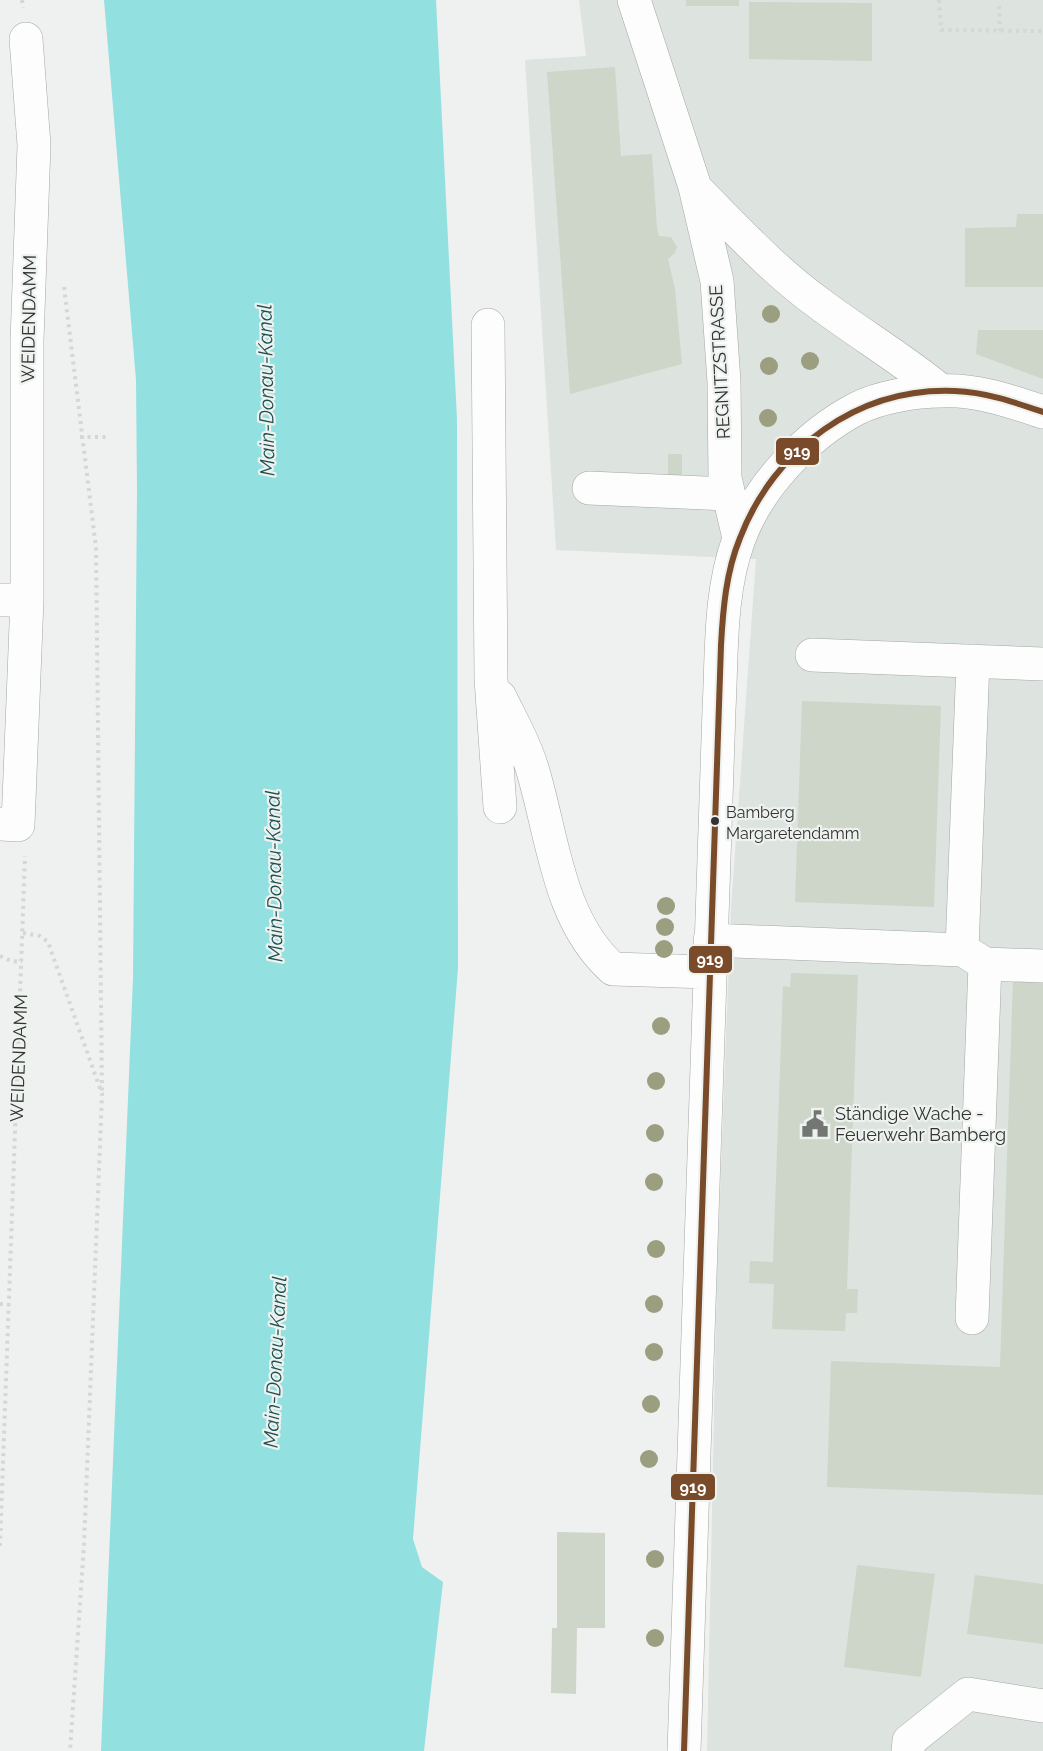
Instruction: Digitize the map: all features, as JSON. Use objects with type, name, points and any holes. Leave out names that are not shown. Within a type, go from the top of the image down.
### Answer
[{"type":"street","name":"REGNITZSTRASSE","points":[[634,0],[695,187],[717,281],[724,382],[725,478],[739,538]]},
{"type":"street","name":"WEIDENDAMM","points":[[9,825],[14,600],[34,145],[26,39]]},
{"type":"street","name":"REGNITZSTRASSE","points":[[695,187],[761,254],[819,304],[901,358],[940,390]]},
{"type":"street","points":[[488,325],[491,680],[500,807]]},
{"type":"street","points":[[684,1751],[709,956],[724,619],[729,577],[739,538],[759,500],[787,463],[828,426],[858,408],[893,398],[940,390],[977,393],[1043,412]]},
{"type":"street","points":[[589,488],[728,494]]},
{"type":"street","points":[[812,655],[1043,664]]},
{"type":"street","points":[[972,1318],[973,661]]},
{"type":"street","points":[[491,680],[531,764],[564,892],[577,922],[600,957],[613,969],[709,956],[974,957],[1043,966]]},
{"type":"street","points":[[908,1751],[909,1741],[968,1694],[1043,1706]]},
{"type":"path","points":[[939,0],[941,30],[1043,31]]},
{"type":"path","points":[[999,6],[1000,31]]},
{"type":"path","points":[[63,284],[80,437],[96,548],[102,1094],[84,1545],[70,1751]]},
{"type":"path","points":[[80,437],[110,437]]},
{"type":"path","name":"WEIDENDAMM","points":[[0,1546],[26,832],[9,825]]},
{"type":"path","points":[[23,933],[40,936],[48,942],[102,1094]]},
{"type":"path","points":[[0,956],[11,961],[22,962]]},
{"type":"path","points":[[0,1304],[9,1305]]},
{"type":"shaded area","points":[[579,0],[1043,0],[1043,1751],[707,1751],[717,1273],[731,908],[756,559],[556,550],[525,60],[586,56]]},
{"type":"water","name":"Main-Donau-Kanal","points":[[104,0],[436,0],[457,419],[458,968],[413,1539],[422,1567],[443,1582],[424,1751],[101,1751],[133,978],[137,490],[136,380]]},
{"type":"building","points":[[686,0],[739,0],[739,6],[686,6]]},
{"type":"building","points":[[749,2],[872,3],[872,61],[749,59]]},
{"type":"building","points":[[615,67],[621,156],[652,154],[659,236],[671,237],[677,247],[675,253],[668,259],[675,289],[682,364],[570,394],[547,72]]},
{"type":"building","points":[[1017,214],[1043,214],[1043,287],[965,287],[965,228],[1016,227]]},
{"type":"building","points":[[978,330],[1043,330],[1043,379],[976,354]]},
{"type":"building","points":[[668,454],[682,454],[682,475],[668,476]]},
{"type":"building","points":[[802,701],[941,706],[934,907],[795,902]]},
{"type":"building","name":"Ständige Wache - Feuerwehr Bamberg","points":[[791,973],[858,975],[847,1289],[858,1289],[857,1313],[846,1313],[845,1331],[772,1329],[774,1284],[749,1283],[750,1261],[773,1262],[783,986],[790,987]]},
{"type":"building","points":[[1013,980],[1043,982],[1043,1495],[827,1487],[831,1361],[1000,1367]]},
{"type":"building","points":[[557,1532],[605,1533],[605,1628],[577,1628],[576,1694],[551,1693],[552,1628],[557,1628]]},
{"type":"building","points":[[857,1565],[935,1574],[921,1677],[844,1667]]},
{"type":"building","points":[[975,1575],[1043,1584],[1043,1644],[967,1634]]},
{"type":"transit line","name":"919","points":[[684,1751],[721,645],[724,604],[731,564],[755,506],[774,477],[797,451],[824,430],[853,412],[885,400],[919,393],[955,391],[988,395],[1043,412]]},
{"type":"place","name":"Bamberg Margaretendamm","points":[[715,821]]},
{"type":"place","name":"Ständige Wache - Feuerwehr Bamberg","points":[[815,1124]]}]
